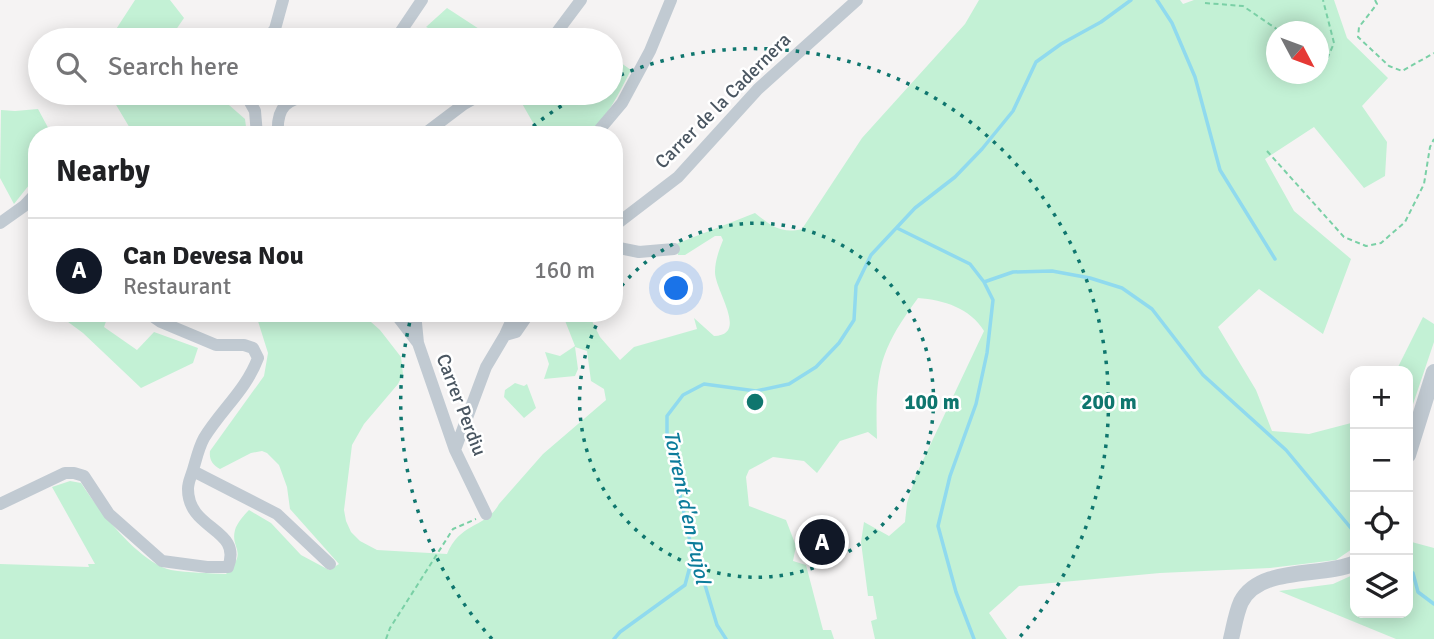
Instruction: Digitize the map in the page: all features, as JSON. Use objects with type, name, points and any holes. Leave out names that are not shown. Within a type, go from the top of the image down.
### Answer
[{"type":"street","points":[[275,28],[284,0]]},
{"type":"street","points":[[403,28],[422,0]]},
{"type":"street","points":[[560,28],[582,0]]},
{"type":"street","points":[[623,101],[650,51],[671,0]]},
{"type":"street","name":"Carrer de la Cadernera","points":[[623,219],[678,177],[758,89],[857,0]]},
{"type":"street","points":[[252,105],[256,126]]},
{"type":"street","points":[[277,126],[285,105]]},
{"type":"street","points":[[435,126],[463,105]]},
{"type":"street","points":[[603,126],[620,105]]},
{"type":"street","points":[[0,223],[28,202]]},
{"type":"street","points":[[623,249],[639,252],[674,249]]},
{"type":"street","points":[[0,504],[65,473],[74,473],[84,476],[120,526],[162,561],[228,567],[232,556],[230,545],[197,517],[189,503],[188,486],[196,456],[205,438],[244,387],[258,358],[253,348],[244,345],[216,345],[161,322]]},
{"type":"street","name":"Carrer Perdiu","points":[[402,322],[418,343],[455,450],[486,514]]},
{"type":"street","points":[[416,322],[418,343]]},
{"type":"street","points":[[455,450],[486,366],[511,322]]},
{"type":"street","points":[[505,335],[516,332],[523,322]]},
{"type":"street","points":[[1413,439],[1434,372]]},
{"type":"street","points":[[193,471],[276,514],[330,564]]},
{"type":"street","points":[[1231,639],[1240,605],[1254,586],[1282,576],[1350,565]]},
{"type":"path","points":[[1323,0],[1328,21]]},
{"type":"path","points":[[1375,0],[1377,4],[1359,27],[1358,37],[1389,66],[1402,71],[1434,53]]},
{"type":"path","points":[[1205,3],[1243,6],[1266,21]]},
{"type":"path","points":[[1329,23],[1334,43],[1329,55]]},
{"type":"path","points":[[1267,151],[1344,237],[1366,246],[1381,243],[1405,222],[1424,184],[1430,147],[1434,139]]},
{"type":"path","points":[[1430,147],[1434,150]]},
{"type":"path","points":[[386,639],[390,628],[453,529],[486,514]]},
{"type":"green space","points":[[135,0],[170,0],[184,18],[177,28],[117,28]]},
{"type":"green space","points":[[979,0],[1180,0],[1183,4],[1194,0],[1334,0],[1347,38],[1388,78],[1362,106],[1387,142],[1385,176],[1364,188],[1314,127],[1265,159],[1294,211],[1351,259],[1323,334],[1259,289],[1218,327],[1256,390],[1272,431],[1309,434],[1350,423],[1350,550],[1336,560],[1270,568],[1160,573],[1019,586],[989,613],[1007,639],[875,639],[871,621],[877,619],[873,596],[868,596],[861,542],[864,522],[889,536],[905,522],[907,503],[916,475],[984,331],[971,316],[956,307],[918,298],[894,334],[882,364],[877,397],[877,439],[868,432],[840,441],[817,473],[804,461],[773,457],[749,470],[746,477],[749,506],[786,520],[796,546],[793,561],[806,565],[823,630],[831,630],[834,639],[0,639],[0,564],[89,567],[88,564],[95,564],[52,487],[70,481],[81,483],[120,534],[133,546],[146,557],[171,570],[226,574],[238,555],[235,530],[249,510],[271,523],[301,555],[329,570],[339,564],[290,509],[287,487],[279,465],[267,453],[251,453],[220,469],[211,459],[210,451],[264,376],[268,353],[258,322],[371,322],[380,330],[401,357],[403,374],[398,384],[364,424],[352,445],[344,510],[346,521],[351,532],[360,541],[377,550],[447,554],[459,536],[494,512],[543,454],[606,400],[604,389],[591,381],[587,351],[575,347],[578,369],[575,376],[544,379],[549,364],[545,352],[560,356],[575,346],[566,322],[592,322],[600,337],[620,360],[634,347],[697,329],[694,318],[714,336],[724,334],[729,328],[730,320],[715,272],[723,240],[721,236],[715,236],[685,255],[678,255],[676,244],[755,213],[777,228],[802,229],[862,138],[965,24]]},
{"type":"green space","points":[[447,8],[478,28],[428,28],[426,27]]},
{"type":"green space","points":[[623,64],[631,70],[623,85]]},
{"type":"green space","points":[[116,105],[229,105],[245,119],[246,126],[129,126]]},
{"type":"green space","points":[[523,105],[612,105],[595,126],[535,126]]},
{"type":"green space","points":[[38,109],[47,126],[28,126],[28,186],[14,204],[0,178],[1,110]]},
{"type":"green space","points":[[1423,317],[1434,324],[1434,342],[1413,404],[1413,366],[1398,366]]},
{"type":"green space","points":[[68,322],[106,322],[104,327],[137,350],[154,332],[198,348],[193,363],[141,388]]},
{"type":"green space","points":[[515,383],[524,386],[527,384],[536,408],[524,418],[504,397],[505,390]]},
{"type":"green space","points":[[1413,542],[1434,548],[1434,639],[1396,639],[1279,591],[1333,584],[1350,576],[1350,618],[1413,618]]},
{"type":"waterway","name":"Torrent d'en Pujol","points":[[726,639],[717,625],[693,555],[667,435],[667,416],[683,395],[704,384],[756,391],[789,384],[816,367],[839,343],[854,320],[856,286],[871,255],[915,208],[955,177],[982,149],[1013,111],[1036,62],[1131,0]]},
{"type":"waterway","points":[[1157,0],[1172,23],[1195,77],[1220,170],[1275,259]]},
{"type":"waterway","points":[[897,228],[970,264],[984,282],[993,300],[987,353],[976,404],[950,476],[938,526],[956,592],[974,639]]},
{"type":"waterway","points":[[984,282],[1013,272],[1052,271],[1090,278],[1122,288],[1152,309],[1203,375],[1286,450],[1350,527]]},
{"type":"waterway","points":[[614,639],[685,585],[693,555]]},
{"type":"waterway","points":[[1413,573],[1418,592],[1434,604]]},
{"type":"place","name":"Can Devesa Nou","points":[[822,542]]}]
